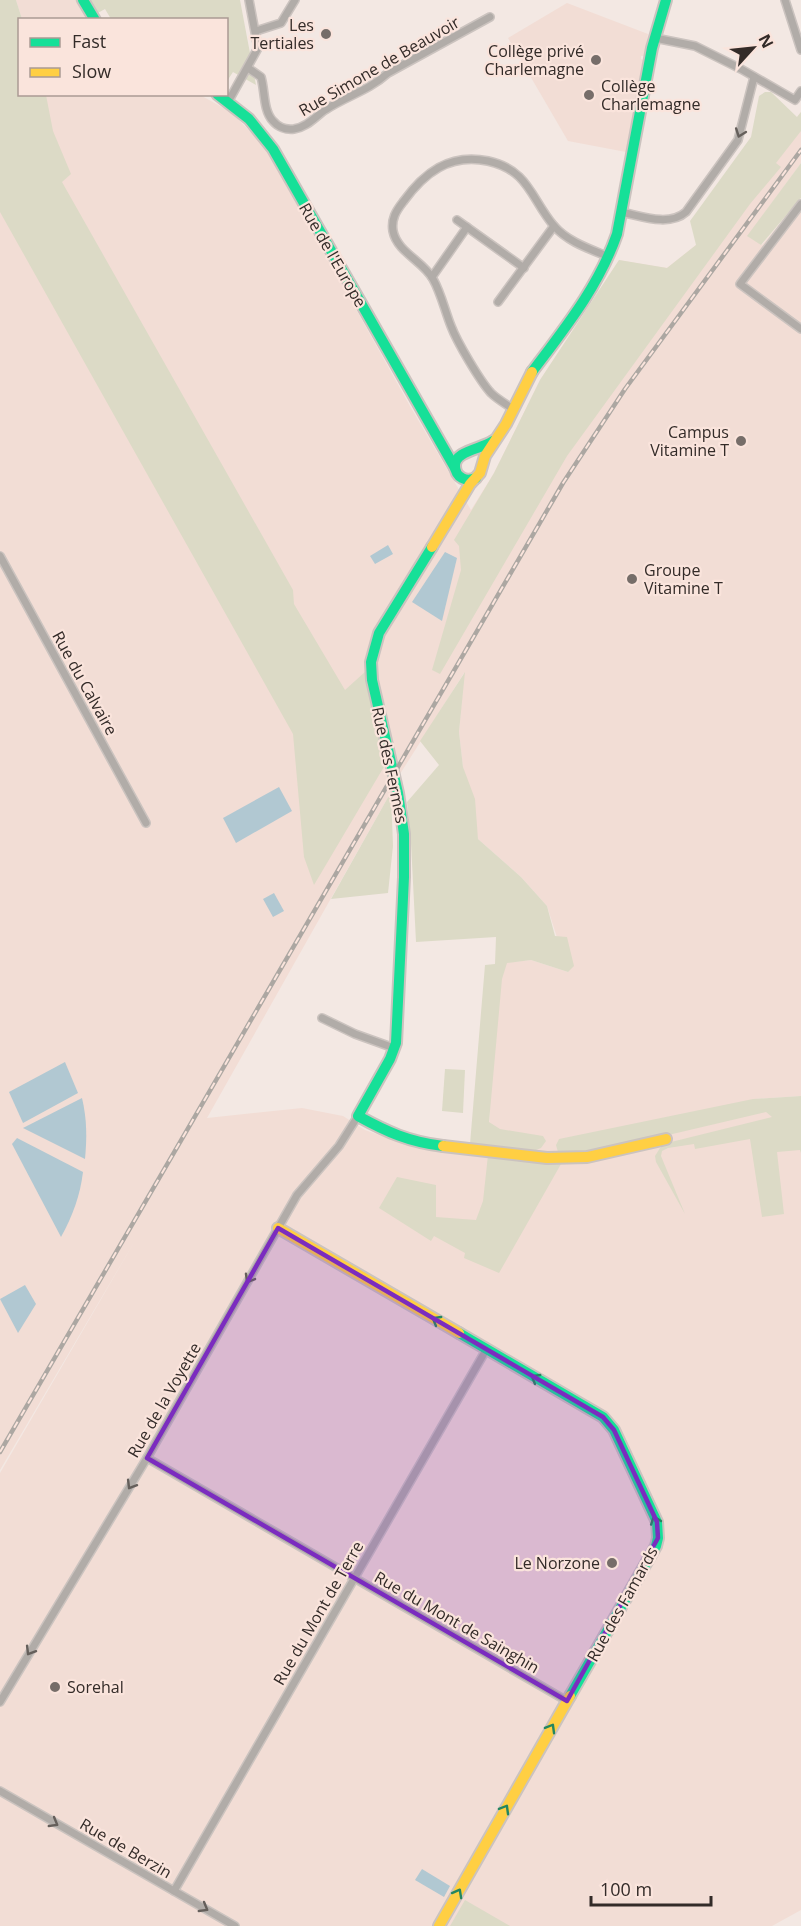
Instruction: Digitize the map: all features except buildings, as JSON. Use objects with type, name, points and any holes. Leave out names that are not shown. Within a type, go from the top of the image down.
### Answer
[{"type":"street","points":[[83,0],[94,18]]},
{"type":"street","points":[[228,102],[258,48],[249,0]]},
{"type":"street","points":[[256,31],[281,23],[295,0]]},
{"type":"street","points":[[456,472],[465,480],[476,478],[480,473],[485,456],[500,434],[530,375],[589,295],[609,257],[616,239],[655,38],[666,0]]},
{"type":"street","points":[[785,0],[801,50]]},
{"type":"street","name":"Rue Simone de Beauvoir","points":[[248,68],[260,76],[270,118],[281,127],[300,128],[343,99],[352,97],[381,80],[388,73],[490,17]]},
{"type":"street","points":[[655,38],[694,46],[754,76],[795,100],[801,91]]},
{"type":"street","points":[[621,212],[670,220],[686,212],[738,140],[754,76]]},
{"type":"street","name":"Rue de l'Europe","points":[[220,96],[254,124],[273,149],[456,472]]},
{"type":"street","points":[[513,409],[491,393],[456,337],[432,277],[397,242],[392,224],[394,214],[416,185],[426,175],[441,166],[476,159],[492,162],[507,168],[527,184],[554,226],[572,240],[609,257]]},
{"type":"street","points":[[801,204],[740,284],[801,329]]},
{"type":"street","points":[[457,220],[524,268]]},
{"type":"street","points":[[498,303],[554,226]]},
{"type":"street","points":[[432,277],[467,227]]},
{"type":"street","points":[[432,429],[450,448],[478,456],[482,467]]},
{"type":"street","points":[[458,506],[461,487],[456,472],[458,458],[484,448],[500,434]]},
{"type":"street","name":"Rue des Fermes","points":[[358,1116],[394,1048],[398,1026],[405,840],[398,793],[373,688],[372,656],[380,633],[476,478]]},
{"type":"street","name":"Rue du Calvaire","points":[[0,556],[146,823]]},
{"type":"street","points":[[322,1018],[355,1034],[394,1048]]},
{"type":"street","points":[[358,1116],[389,1133],[419,1143],[547,1158],[587,1157],[666,1139]]},
{"type":"street","name":"Rue de la Voyette","points":[[0,1702],[147,1458],[301,1189],[339,1146],[358,1116]]},
{"type":"street","name":"Rue des Famards","points":[[278,1228],[603,1417],[610,1424],[657,1522],[656,1546],[439,1926]]},
{"type":"street","name":"Rue du Mont de Terre","points":[[174,1890],[486,1350]]},
{"type":"street","name":"Rue du Mont de Sainghin","points":[[147,1458],[567,1701]]},
{"type":"street","name":"Rue de Berzin","points":[[2,1792],[234,1926]]},
{"type":"highlighted area","points":[[278,1228],[603,1417],[614,1430],[657,1522],[658,1538],[567,1701],[147,1458]]},
{"type":"shaded area","points":[[0,0],[16,0],[22,18],[18,18],[18,96],[46,96],[53,131],[71,174],[62,182],[293,590],[294,604],[345,690],[366,671],[385,765],[314,885],[304,857],[293,734],[0,212]]},
{"type":"shaded area","points":[[16,0],[75,0],[87,18],[22,18]]},
{"type":"shaded area","points":[[75,0],[240,0],[256,85],[233,72],[228,80],[228,18],[110,18],[105,9],[86,18]]},
{"type":"shaded area","name":"Collège Charlemagne","points":[[567,3],[648,34],[644,56],[641,56],[643,60],[626,152],[568,141],[508,38]]},
{"type":"shaded area","points":[[0,48],[18,89],[18,96],[202,96],[231,112],[266,148],[410,406],[471,510],[494,473],[540,380],[619,260],[667,268],[696,245],[801,112],[801,163],[748,236],[762,245],[801,198],[801,1096],[754,1099],[801,1124],[801,1910],[772,1926],[0,1926],[0,1473],[136,1239],[0,1470]],"holes":[[[464,673],[459,732],[463,767],[478,839],[521,877],[547,906],[568,972],[531,960],[495,964],[488,1155],[418,1149],[365,1130],[343,1116],[302,1108],[207,1118],[391,792],[385,765],[393,753],[400,774]]]},
{"type":"shaded area","points":[[765,92],[771,92],[797,117],[801,112],[801,131],[776,163],[781,167],[750,204],[567,456],[440,674],[432,670],[461,570],[459,546],[454,540],[494,473],[540,380],[619,260],[667,268],[696,245],[690,221],[751,137],[759,96]]},
{"type":"shaded area","points":[[801,163],[801,198],[761,245],[747,236]]},
{"type":"shaded area","points":[[465,672],[459,732],[463,767],[475,799],[478,839],[521,877],[547,906],[555,936],[567,937],[574,966],[568,972],[531,960],[507,963],[502,979],[489,1122],[500,1129],[543,1136],[546,1141],[541,1148],[531,1152],[470,1144],[485,965],[495,964],[496,937],[416,942],[407,802],[439,765],[420,741]]},
{"type":"shaded area","points":[[391,792],[393,846],[388,893],[331,899]]},
{"type":"shaded area","points":[[445,1069],[465,1070],[463,1113],[442,1111]]},
{"type":"shaded area","points":[[801,1096],[801,1153],[800,1150],[777,1152],[784,1214],[762,1217],[750,1139],[695,1149],[694,1144],[662,1151],[661,1156],[685,1214],[656,1162],[655,1156],[667,1143],[772,1117],[766,1112],[596,1152],[558,1152],[556,1145],[559,1139],[753,1099]]},
{"type":"shaded area","points":[[488,1155],[561,1164],[499,1273],[464,1258],[465,1253],[434,1236],[431,1241],[379,1208],[397,1177],[436,1185],[436,1217],[476,1220],[483,1201]]},
{"type":"shaded area","points":[[465,1900],[510,1926],[450,1926]]},
{"type":"water","points":[[388,545],[393,554],[375,564],[370,556]]},
{"type":"water","points":[[445,552],[457,558],[442,621],[412,602]]},
{"type":"water","points":[[279,787],[292,811],[236,843],[223,818]]},
{"type":"water","points":[[274,893],[284,911],[273,917],[263,899]]},
{"type":"water","points":[[65,1062],[78,1093],[23,1123],[9,1092]]},
{"type":"water","points":[[82,1098],[86,1128],[85,1159],[23,1128]]},
{"type":"water","points":[[17,1138],[83,1172],[75,1205],[61,1237],[12,1144]]},
{"type":"water","points":[[25,1285],[36,1304],[18,1333],[0,1299]]},
{"type":"water","points":[[422,1869],[450,1886],[444,1897],[415,1880]]},
{"type":"railway","points":[[0,1452],[563,483],[625,389],[801,150]]},
{"type":"traffic: fast","points":[[83,0],[94,18]]},
{"type":"traffic: fast","points":[[532,372],[591,289],[617,234],[652,48],[666,0]]},
{"type":"traffic: fast","points":[[220,96],[249,119],[273,149],[455,468]]},
{"type":"traffic: fast","points":[[476,478],[467,480],[458,475],[456,461],[464,454],[493,441]]},
{"type":"traffic: fast","points":[[432,547],[379,633],[371,662],[372,680],[398,793],[404,834],[404,877],[396,1043],[390,1059],[358,1116],[399,1136],[443,1146]]},
{"type":"traffic: fast","points":[[459,1333],[603,1417],[614,1430],[657,1522],[656,1546],[570,1696]]},
{"type":"traffic: slow","points":[[432,547],[470,484],[480,473],[485,456],[506,424],[532,372]]},
{"type":"traffic: slow","points":[[443,1146],[547,1158],[587,1157],[666,1139]]},
{"type":"traffic: slow","points":[[278,1228],[459,1333]]},
{"type":"traffic: slow","points":[[439,1926],[570,1696]]},
{"type":"place","name":"Les Tertiales","points":[[326,34]]},
{"type":"place","name":"Collège privé Charlemagne","points":[[596,60]]},
{"type":"place","name":"Collège Charlemagne","points":[[589,95]]},
{"type":"place","name":"Campus Vitamine T","points":[[741,441]]},
{"type":"place","name":"Groupe Vitamine T","points":[[632,579]]},
{"type":"place","name":"Le Norzone","points":[[612,1563]]},
{"type":"place","name":"Sorehal","points":[[55,1687]]}]
